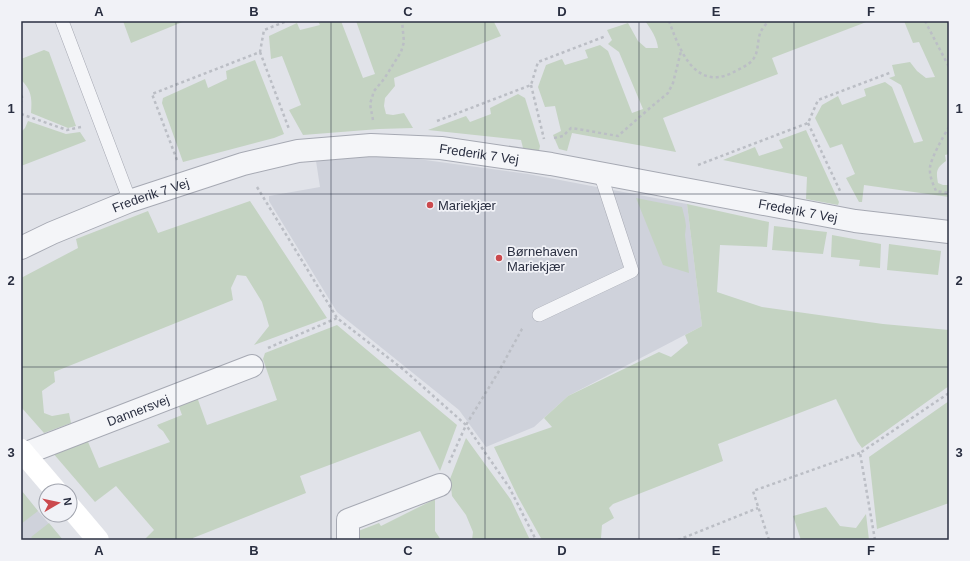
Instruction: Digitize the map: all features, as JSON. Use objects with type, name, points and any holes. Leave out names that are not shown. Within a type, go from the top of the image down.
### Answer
[{"type":"street","name":"Frederik 7 Vej","points":[[21,248],[52,233],[130,201],[243,164],[298,151],[376,145],[441,148],[551,164],[855,222],[949,232]]},
{"type":"street","name":"Dannersvej","points":[[49,483],[23,452],[252,366]]},
{"type":"street","points":[[348,540],[348,520],[440,486]]},
{"type":"street","points":[[78,516],[98,540]]},
{"type":"lane","points":[[62,21],[130,201]]},
{"type":"lane","points":[[539,315],[632,271],[600,173]]},
{"type":"path","points":[[287,21],[264,30],[260,52],[298,151]]},
{"type":"path","points":[[376,145],[370,104],[374,90],[384,79],[402,52],[404,42],[402,21]]},
{"type":"path","points":[[668,21],[681,51],[690,64],[699,73],[710,77],[725,76],[744,67],[754,59],[761,32],[768,21]]},
{"type":"path","points":[[925,21],[949,67]]},
{"type":"path","points":[[551,164],[531,85],[538,62],[606,36]]},
{"type":"path","points":[[545,140],[563,136],[571,128],[618,136],[668,93],[673,83],[681,51]]},
{"type":"path","points":[[186,183],[152,94],[260,52]]},
{"type":"path","points":[[682,189],[697,165],[808,123],[818,100],[892,72]]},
{"type":"path","points":[[414,147],[423,127],[531,85]]},
{"type":"path","points":[[21,95],[21,102]]},
{"type":"path","points":[[21,114],[67,130],[100,123]]},
{"type":"path","points":[[808,123],[855,222]]},
{"type":"path","points":[[949,127],[936,150],[930,167],[932,181],[936,191],[949,193]]},
{"type":"path","points":[[243,164],[337,318],[404,370],[466,425],[509,487],[536,540]]},
{"type":"path","points":[[440,486],[466,425],[499,371],[522,329],[539,315]]},
{"type":"path","points":[[252,366],[260,351],[337,318]]},
{"type":"path","points":[[769,540],[753,491],[860,453],[949,393]]},
{"type":"path","points":[[860,453],[875,540]]},
{"type":"path","points":[[678,540],[758,508]]},
{"type":"shaded area","name":"Børnehaven Mariekjær","points":[[388,155],[528,174],[687,204],[702,326],[568,396],[534,427],[486,447],[459,410],[337,312],[269,201],[269,196],[320,187],[316,161]]},
{"type":"shaded area","points":[[21,490],[38,511],[38,523],[48,523],[63,540],[21,540]]},
{"type":"green space","points":[[123,21],[185,21],[131,43]]},
{"type":"green space","points":[[318,21],[341,21],[363,78],[375,74],[356,21],[495,21],[494,22],[501,36],[394,78],[395,86],[385,98],[384,106],[386,114],[393,115],[404,113],[413,128],[303,135],[289,110],[301,105],[282,56],[271,59],[269,36],[297,23],[300,30],[320,25]]},
{"type":"green space","points":[[645,21],[869,21],[772,58],[778,74],[663,118],[676,152],[572,133],[567,151],[559,149],[553,135],[561,131],[555,106],[545,107],[538,87],[546,65],[562,59],[565,65],[588,58],[585,50],[600,45],[608,51],[632,113],[643,109],[619,52],[608,44],[612,40],[607,30],[628,23],[638,41],[646,48],[658,48],[655,37]]},
{"type":"green space","points":[[904,21],[949,21],[949,154],[945,155],[946,161],[940,166],[937,176],[938,183],[949,185],[949,197],[864,185],[862,202],[859,202],[846,178],[855,174],[842,144],[830,148],[815,118],[822,105],[838,96],[842,105],[866,96],[864,89],[885,82],[892,87],[914,143],[923,141],[901,85],[889,78],[895,76],[892,65],[910,62],[917,71],[926,78],[935,77],[919,42],[913,43]]},
{"type":"green space","points":[[44,50],[49,52],[76,126],[68,128],[31,113],[29,91],[21,80],[21,59]]},
{"type":"green space","points":[[255,60],[284,134],[183,162],[162,103],[163,98],[205,79],[208,88],[227,79],[226,71]]},
{"type":"green space","points":[[518,94],[525,98],[540,146],[539,151],[523,148],[521,140],[428,130],[466,116],[470,122],[491,114],[490,108]]},
{"type":"green space","points":[[28,121],[66,134],[80,132],[86,141],[21,166],[21,132],[25,128]]},
{"type":"green space","points":[[806,130],[839,202],[838,205],[806,199],[807,177],[723,160],[755,147],[759,156],[783,148],[779,140]]},
{"type":"green space","points":[[636,198],[682,207],[686,226],[685,235],[689,273],[663,265]]},
{"type":"green space","points":[[250,201],[327,318],[254,345],[269,326],[262,302],[246,276],[237,275],[231,288],[233,300],[54,372],[55,382],[42,391],[44,413],[52,416],[69,413],[71,423],[44,433],[21,407],[21,278],[78,248],[76,239],[148,211],[158,233]]},
{"type":"green space","points":[[687,204],[769,222],[767,247],[720,245],[717,292],[762,307],[883,324],[949,330],[949,386],[862,448],[836,399],[718,444],[723,461],[613,504],[609,508],[614,518],[602,525],[601,538],[603,540],[542,540],[518,497],[494,447],[552,427],[544,418],[568,396],[659,352],[671,357],[688,343],[685,335],[702,326]]},
{"type":"green space","points":[[774,226],[827,232],[823,254],[772,250]]},
{"type":"green space","points":[[832,235],[881,244],[880,268],[859,266],[860,260],[831,257]]},
{"type":"green space","points":[[889,244],[941,251],[938,275],[887,270]]},
{"type":"green space","points":[[337,325],[457,425],[440,471],[420,431],[300,476],[306,493],[193,538],[193,540],[144,540],[154,530],[116,486],[95,502],[52,452],[86,437],[99,468],[170,442],[157,425],[182,415],[178,404],[197,397],[207,425],[277,400],[263,359],[265,353]]},
{"type":"green space","points":[[949,401],[949,503],[877,529],[869,457]]},
{"type":"green space","points":[[466,438],[511,500],[530,540],[472,540],[473,532],[466,515],[452,496],[450,479]]},
{"type":"green space","points":[[21,490],[38,511],[21,524]]},
{"type":"green space","points":[[435,499],[435,531],[441,540],[357,540],[353,533],[379,523],[381,526]]},
{"type":"green space","points":[[826,507],[840,526],[856,528],[866,514],[869,540],[801,540],[793,516]]},
{"type":"green space","points":[[49,523],[63,540],[34,540],[31,537]]},
{"type":"place","name":"Mariekjær","points":[[430,205]]},
{"type":"place","name":"Børnehaven Mariekjær","points":[[499,258]]}]
